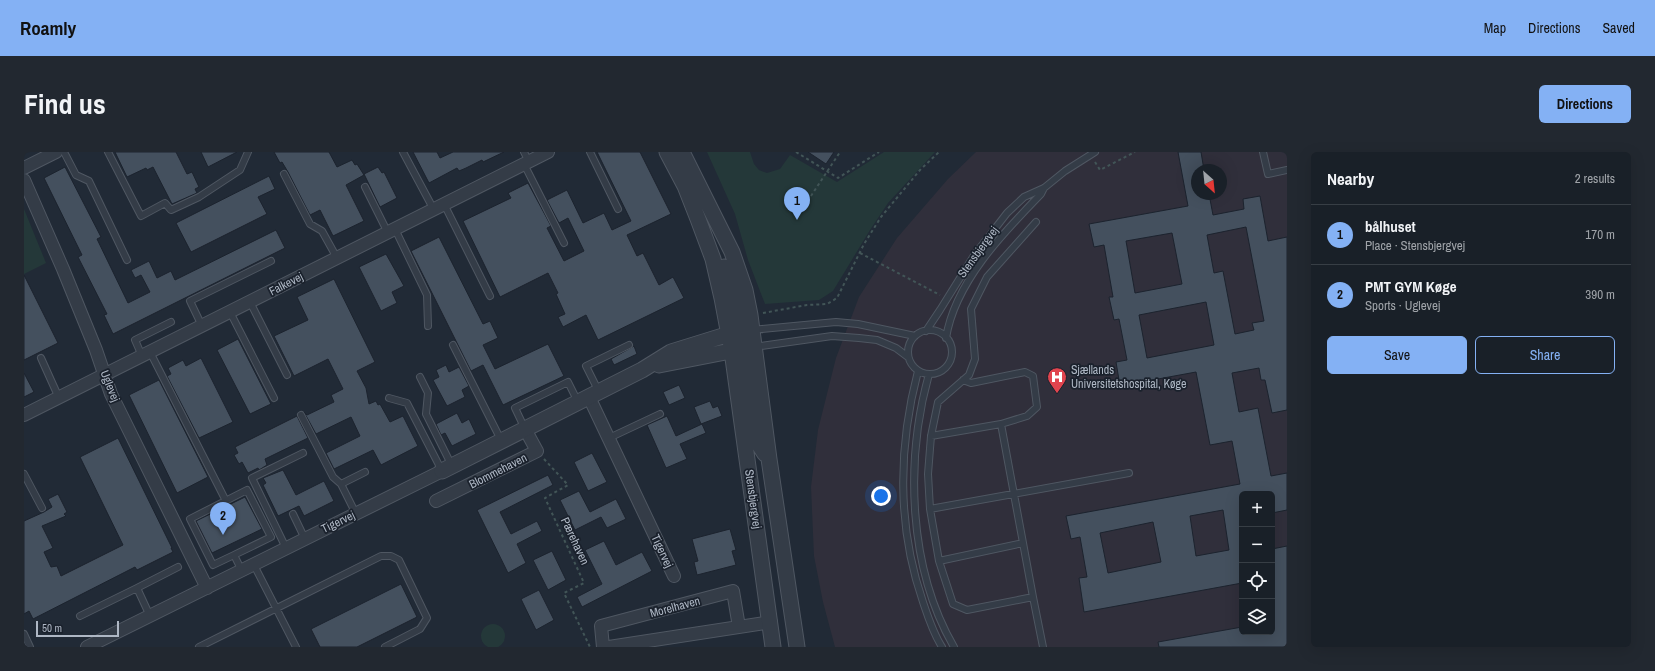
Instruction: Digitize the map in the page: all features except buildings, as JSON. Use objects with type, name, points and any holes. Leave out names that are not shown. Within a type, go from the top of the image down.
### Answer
[{"type":"street","points":[[24,168],[56,152]]},
{"type":"street","name":"Falkevej","points":[[24,415],[105,376],[392,231],[526,159],[548,152]]},
{"type":"street","name":"Stensbjergvej","points":[[668,152],[698,219],[713,259],[722,298],[743,327],[743,349],[769,459],[798,647]]},
{"type":"street","name":"Stensbjergvej","points":[[682,152],[732,252],[744,290],[743,349],[773,647]]},
{"type":"street","name":"Uglevej","points":[[24,180],[63,269],[112,394],[207,588]]},
{"type":"street","name":"Tigervej","points":[[87,647],[589,397],[642,370],[671,352],[743,327]]},
{"type":"street","name":"Tigervej","points":[[642,370],[675,361],[743,349]]},
{"type":"street","name":"Tigervej","points":[[589,397],[674,576]]},
{"type":"street","name":"Blommehaven","points":[[436,501],[537,451],[525,429]]},
{"type":"street","name":"Morelhaven","points":[[603,647],[601,626],[733,591],[739,627]]},
{"type":"street","points":[[608,647],[770,622]]},
{"type":"lane","points":[[64,152],[76,175],[89,181],[127,260]]},
{"type":"lane","points":[[108,152],[141,216],[165,204],[171,210],[198,196],[240,170],[248,152]]},
{"type":"lane","points":[[403,152],[439,207],[490,296]]},
{"type":"lane","points":[[590,152],[618,209]]},
{"type":"lane","points":[[1263,152],[1268,174],[1287,170]]},
{"type":"lane","name":"Stensbjergvej","points":[[926,330],[973,257],[1007,214],[1024,197],[1044,188],[1065,171],[1093,153]]},
{"type":"lane","points":[[526,159],[564,243]]},
{"type":"lane","points":[[284,174],[310,224],[322,231],[337,258]]},
{"type":"lane","points":[[365,187],[392,231],[427,295],[428,326]]},
{"type":"lane","name":"Stensbjergvej","points":[[946,338],[949,323],[957,303],[982,261],[1004,233],[1041,194],[1044,188]]},
{"type":"lane","points":[[1033,597],[967,610],[953,604],[940,561],[930,509],[928,474],[931,436],[938,402],[969,375],[975,359],[971,309],[987,277],[1036,222]]},
{"type":"lane","points":[[202,326],[190,301],[271,261]]},
{"type":"lane","points":[[250,302],[287,375]]},
{"type":"lane","points":[[230,312],[274,398]]},
{"type":"lane","points":[[171,322],[135,340],[146,354],[226,501]]},
{"type":"lane","points":[[743,327],[836,322],[858,324],[915,336]]},
{"type":"lane","points":[[743,349],[832,336],[877,340],[896,348],[908,357],[918,371],[929,374],[940,372],[948,364],[952,353],[950,342],[937,331],[926,330],[915,336],[909,345],[908,357]]},
{"type":"lane","points":[[453,345],[501,441]]},
{"type":"lane","points":[[589,397],[586,366],[629,345]]},
{"type":"lane","points":[[41,358],[59,398]]},
{"type":"lane","points":[[918,371],[905,436],[903,476],[904,515],[913,567],[920,592],[928,617],[942,647]]},
{"type":"lane","points":[[931,436],[1001,424],[1027,416],[1037,407],[1033,376],[1025,372],[971,383],[963,380]]},
{"type":"lane","points":[[929,374],[920,412],[916,438],[914,470],[915,514],[930,589],[941,619],[954,647]]},
{"type":"lane","points":[[420,377],[428,393],[426,414],[447,468]]},
{"type":"lane","points":[[525,429],[514,408],[568,382],[589,397]]},
{"type":"lane","points":[[389,398],[407,403],[447,468]]},
{"type":"lane","points":[[609,438],[660,414]]},
{"type":"lane","points":[[300,415],[332,477],[341,484],[356,514]]},
{"type":"lane","points":[[1001,424],[1043,647]]},
{"type":"lane","points":[[286,548],[252,478],[303,453]]},
{"type":"lane","points":[[341,484],[365,472]]},
{"type":"lane","points":[[930,509],[1129,473]]},
{"type":"lane","points":[[24,474],[42,508]]},
{"type":"lane","points":[[248,490],[271,537],[234,555],[213,565],[190,519],[248,490]]},
{"type":"lane","points":[[293,514],[305,539]]},
{"type":"lane","points":[[940,561],[1023,543]]},
{"type":"lane","points":[[234,555],[242,571]]},
{"type":"lane","points":[[199,647],[381,556],[391,556],[399,560],[427,618],[420,629],[385,647]]},
{"type":"lane","points":[[254,564],[296,647]]},
{"type":"lane","points":[[80,616],[178,567]]},
{"type":"lane","points":[[137,588],[150,616]]},
{"type":"lane","points":[[24,634],[30,647]]},
{"type":"path","points":[[796,152],[838,178],[879,152]]},
{"type":"path","points":[[801,211],[840,152]]},
{"type":"path","points":[[870,152],[873,156]]},
{"type":"path","points":[[743,327],[808,305],[827,304],[837,298],[880,217],[920,170],[940,152]]},
{"type":"path","points":[[1093,153],[1100,170],[1135,152]]},
{"type":"path","points":[[860,253],[947,299]]},
{"type":"path","name":"Pærehaven","points":[[537,451],[568,485],[545,498],[584,583],[564,593],[590,647]]},
{"type":"shaded area","name":"Sjællands Universitetshospital, Køge","points":[[976,152],[1287,152],[1287,647],[835,647],[823,602],[814,556],[811,487],[818,430],[836,358],[859,297],[897,238],[948,179]]},
{"type":"green space","points":[[707,152],[750,152],[754,164],[759,170],[767,173],[780,169],[790,155],[837,182],[884,152],[935,152],[888,203],[833,291],[819,300],[765,304],[748,260],[735,214]]},
{"type":"green space","points":[[24,209],[46,263],[24,274]]},
{"type":"green space","points":[[488,624],[498,624],[505,631],[505,641],[498,648],[488,648],[481,641],[481,631]]},
{"type":"place","name":"bålhuset","points":[[797,220]]},
{"type":"place","name":"Sjællands Universitetshospital, Køge","points":[[1057,394]]},
{"type":"place","name":"PMT GYM Køge","points":[[223,535]]}]
